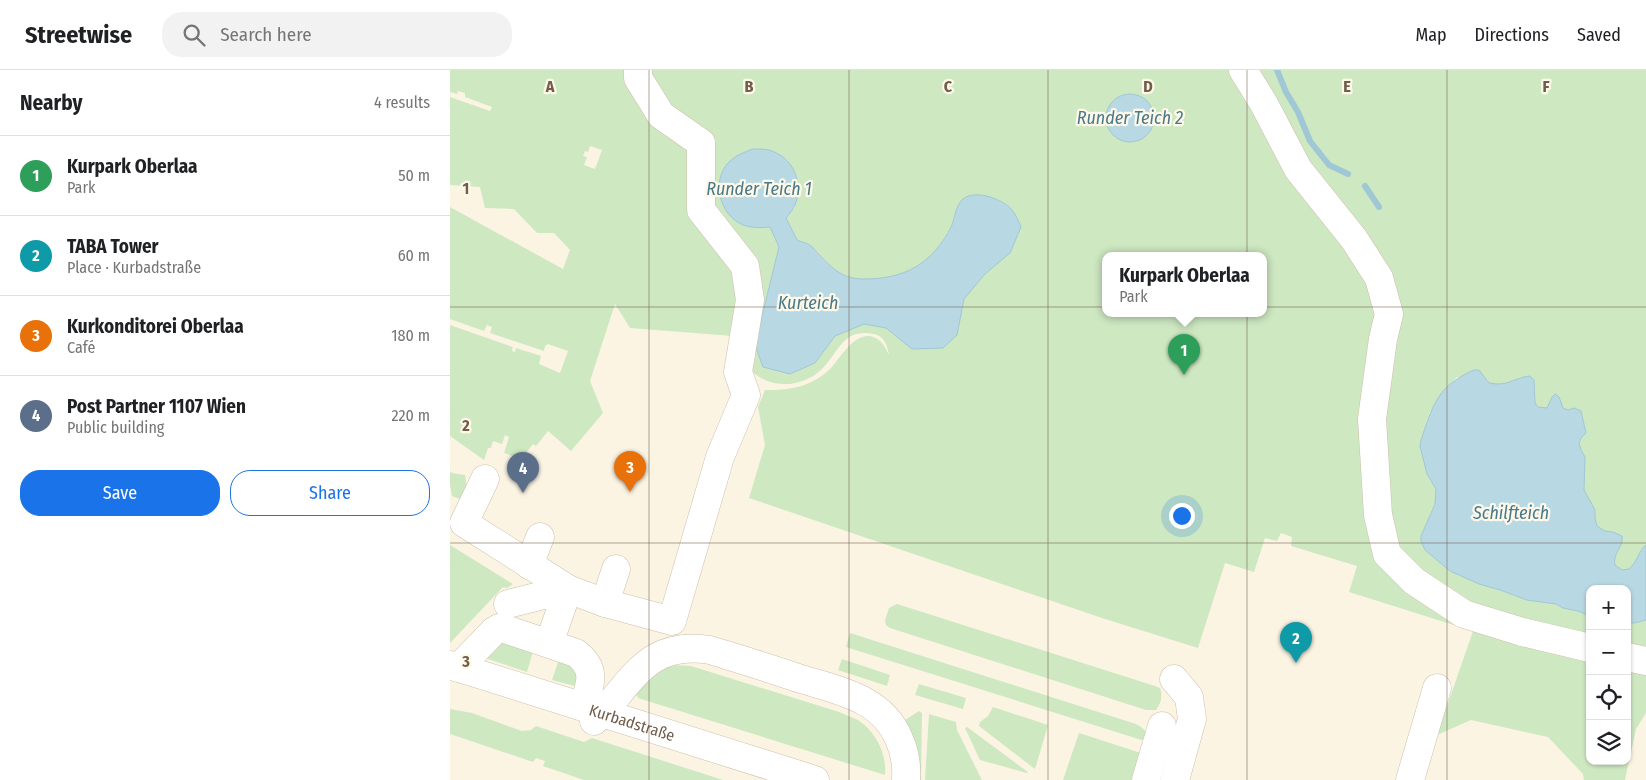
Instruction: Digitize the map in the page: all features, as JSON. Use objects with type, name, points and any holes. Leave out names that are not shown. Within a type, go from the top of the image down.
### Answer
[{"type":"street","points":[[638,70],[638,78],[661,115],[701,143],[701,210],[745,266],[750,300],[738,372],[755,393],[720,457],[672,621]]},
{"type":"street","points":[[1243,70],[1264,104],[1298,169],[1354,239],[1378,278],[1389,314],[1383,339],[1372,420],[1378,515],[1387,554],[1414,581],[1464,614],[1522,632],[1586,647]]},
{"type":"street","points":[[485,479],[457,519],[568,589],[605,603],[672,621],[706,638]]},
{"type":"street","points":[[529,566],[540,537]]},
{"type":"street","points":[[605,603],[616,569]]},
{"type":"street","points":[[508,604],[568,589]]},
{"type":"street","points":[[552,635],[568,589]]},
{"type":"street","points":[[454,666],[499,628],[576,653],[584,659],[591,673],[593,714]]},
{"type":"street","points":[[626,686],[637,672],[652,659],[670,651],[689,648],[710,650],[849,694],[875,707],[894,728],[904,750],[906,780]]},
{"type":"street","points":[[1631,658],[1646,661]]},
{"type":"street","points":[[593,714],[640,672],[656,663],[675,659],[684,660],[850,710],[866,720],[884,742],[891,765],[890,780]]},
{"type":"street","name":"Kurbadstraße","points":[[454,666],[593,714],[815,780]]},
{"type":"street","points":[[1162,726],[1147,776],[1175,780],[1192,719],[1189,697],[1174,679]]},
{"type":"street","points":[[1410,780],[1437,688]]},
{"type":"green space","points":[[450,70],[1646,70],[1646,545],[1629,569],[1622,570],[1615,565],[1614,560],[1622,543],[1613,532],[1605,531],[1597,526],[1595,510],[1583,490],[1584,455],[1579,444],[1581,438],[1586,433],[1581,411],[1572,408],[1568,410],[1562,408],[1559,397],[1552,398],[1547,408],[1539,407],[1535,404],[1535,388],[1520,377],[1509,383],[1497,384],[1489,383],[1485,377],[1457,377],[1444,390],[1430,412],[1421,440],[1427,474],[1436,489],[1435,503],[1421,536],[1425,550],[1450,571],[1479,584],[1527,600],[1556,604],[1563,608],[1586,614],[1586,765],[1628,765],[1625,780],[1584,780],[1583,774],[1548,737],[1471,720],[1437,735],[1473,631],[1349,592],[1357,566],[1291,546],[1292,537],[1281,533],[1277,541],[1265,538],[1254,572],[1225,563],[1198,648],[1102,618],[749,498],[765,445],[758,407],[765,390],[791,388],[817,379],[832,367],[852,343],[865,336],[873,337],[880,341],[889,354],[883,339],[874,334],[863,333],[848,338],[821,370],[812,377],[791,384],[780,384],[769,382],[751,370],[744,361],[733,336],[630,328],[615,304],[590,381],[603,413],[571,451],[548,431],[536,446],[533,444],[521,459],[504,453],[509,437],[505,435],[502,444],[493,441],[491,448],[488,448],[484,460],[450,436],[450,325],[513,347],[512,351],[515,352],[516,348],[541,356],[539,364],[560,373],[568,351],[548,344],[545,346],[544,351],[490,333],[492,327],[487,325],[484,331],[450,319],[450,207],[563,269],[570,250],[554,233],[537,233],[514,209],[485,208],[480,187],[450,185],[450,97],[490,111],[492,107],[465,97],[465,93],[458,91],[457,94],[450,92]],"holes":[[[1129,94],[1153,126],[1143,138],[1128,142],[1107,121],[1108,111],[1115,100]],[[590,146],[602,150],[595,169],[584,165],[587,157],[583,156],[585,151],[588,152]],[[721,176],[795,207],[786,218],[797,240],[811,246],[833,268],[848,277],[869,280],[879,279],[901,274],[920,265],[931,256],[943,240],[952,225],[956,211],[962,201],[975,196],[985,196],[999,200],[1011,209],[1010,253],[985,274],[964,299],[957,335],[912,349],[886,328],[864,324],[835,336],[815,363],[755,345],[779,247],[770,227],[745,225],[730,216],[721,197]]]},
{"type":"green space","points":[[450,471],[465,475],[467,490],[460,499],[452,496]]},
{"type":"green space","points":[[450,545],[513,584],[507,588],[503,587],[450,643]]},
{"type":"green space","points":[[897,604],[1155,686],[1160,688],[1160,702],[1156,710],[1146,710],[890,628],[886,625],[885,620],[889,608]]},
{"type":"green space","points":[[1646,620],[1646,713],[1636,729],[1631,752],[1631,623]]},
{"type":"green space","points":[[850,633],[1136,724],[1145,731],[1148,742],[846,647]]},
{"type":"green space","points":[[497,639],[534,648],[527,672],[485,658]]},
{"type":"green space","points":[[560,656],[581,675],[575,686],[552,680]]},
{"type":"green space","points":[[842,659],[890,675],[887,686],[838,670]]},
{"type":"green space","points":[[670,665],[691,666],[839,712],[858,720],[870,731],[879,744],[884,759],[885,775],[638,698],[632,686]]},
{"type":"green space","points":[[919,684],[966,698],[963,709],[915,695]]},
{"type":"green space","points":[[993,707],[1048,725],[1035,769],[979,726],[980,722],[988,716]]},
{"type":"green space","points":[[450,709],[472,713],[522,731],[531,730],[536,726],[584,742],[592,738],[723,780],[584,780],[543,766],[545,761],[536,758],[533,762],[450,734]]},
{"type":"green space","points":[[919,711],[922,713],[921,780],[910,780],[897,725]]},
{"type":"green space","points":[[929,714],[956,722],[957,730],[982,780],[925,780]]},
{"type":"green space","points":[[967,727],[1028,772],[980,760],[965,728]]},
{"type":"green space","points":[[1079,733],[1144,754],[1136,780],[1063,780]]},
{"type":"water","name":"Runder Teich 2","points":[[1130,94],[1139,96],[1147,101],[1152,109],[1154,118],[1152,127],[1147,135],[1139,140],[1130,142],[1121,140],[1113,135],[1108,127],[1106,118],[1108,109],[1113,101],[1121,96]]},
{"type":"water","name":"Kurteich","points":[[753,149],[769,150],[777,153],[790,164],[794,171],[797,179],[797,196],[794,207],[786,218],[797,240],[811,246],[838,272],[856,279],[892,276],[916,267],[926,260],[935,251],[951,227],[958,205],[968,196],[982,195],[1002,202],[1012,210],[1021,227],[1010,253],[985,274],[964,299],[957,335],[943,348],[912,349],[886,328],[864,324],[835,336],[815,363],[790,374],[763,367],[755,345],[779,247],[770,227],[760,228],[743,225],[728,213],[723,205],[719,187],[723,169],[729,162]]},
{"type":"water","name":"Schilfteich","points":[[1474,370],[1479,370],[1489,383],[1501,384],[1530,376],[1534,380],[1535,403],[1538,407],[1547,408],[1555,394],[1559,397],[1563,408],[1568,410],[1574,408],[1581,411],[1586,433],[1579,443],[1585,457],[1584,490],[1595,510],[1597,526],[1605,531],[1622,536],[1621,544],[1615,557],[1615,565],[1622,570],[1629,569],[1646,545],[1646,620],[1631,623],[1631,585],[1586,585],[1586,614],[1563,608],[1556,604],[1527,600],[1479,584],[1450,571],[1425,550],[1421,536],[1435,504],[1436,489],[1427,474],[1420,446],[1421,440],[1438,398],[1444,390],[1462,376]]},
{"type":"waterway","points":[[1277,70],[1310,141],[1329,165],[1348,174]]},
{"type":"waterway","points":[[1365,186],[1379,207]]},
{"type":"place","name":"Kurpark Oberlaa","points":[[1184,375]]},
{"type":"place","name":"Kurkonditorei Oberlaa","points":[[630,492]]},
{"type":"place","name":"Post Partner 1107 Wien","points":[[523,493]]},
{"type":"place","name":"TABA Tower","points":[[1296,663]]},
{"type":"water label","name":"Runder Teich 1","points":[[759,189]]}]
